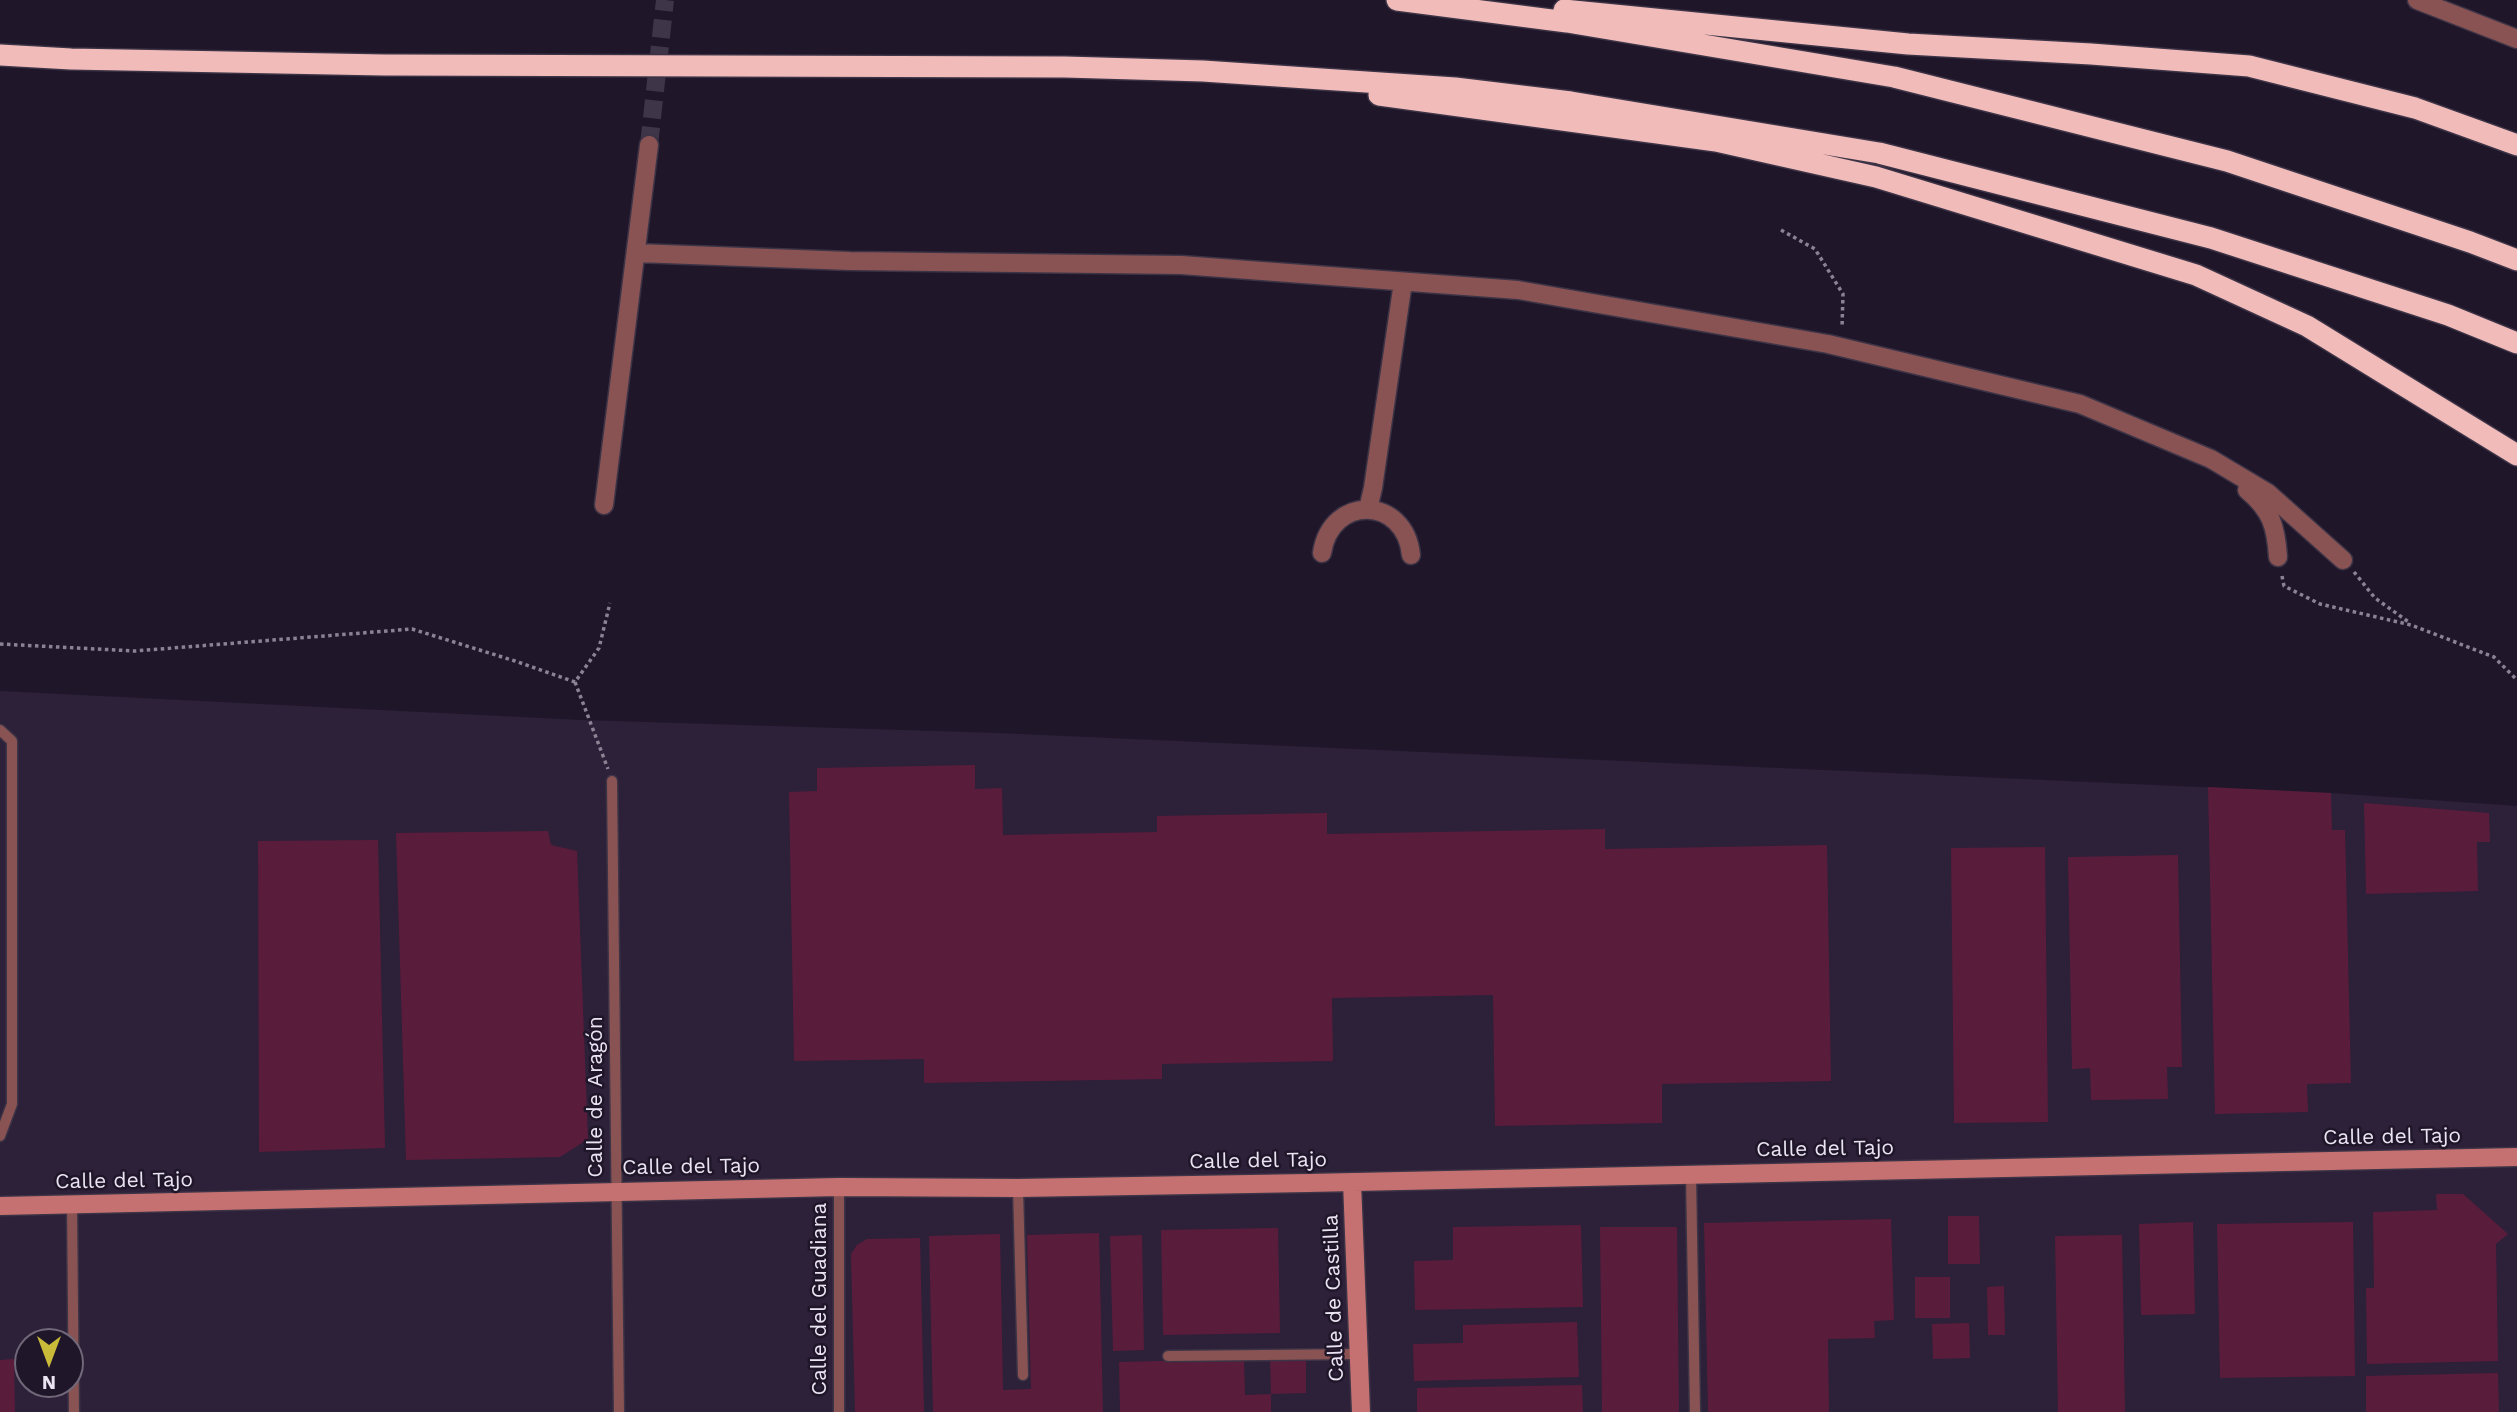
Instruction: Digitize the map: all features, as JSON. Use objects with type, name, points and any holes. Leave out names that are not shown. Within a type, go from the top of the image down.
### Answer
[{"type":"highway","points":[[1397,0],[1567,22],[1894,77],[2227,161],[2517,260]]},
{"type":"highway","points":[[1432,0],[1628,14],[1908,44],[2249,66],[2415,108],[2517,145]]},
{"type":"highway","points":[[0,55],[370,65],[1065,67],[1203,71],[1455,88],[1571,102],[1879,153],[2211,238],[2448,315],[2517,343]]},
{"type":"highway","points":[[1203,71],[1716,141],[1875,177],[2196,275],[2306,326],[2517,455]]},
{"type":"street","points":[[2417,0],[2517,39]]},
{"type":"street","points":[[604,505],[649,145]]},
{"type":"street","points":[[637,253],[850,261],[1181,265],[1518,290],[1842,347],[2080,404],[2211,459],[2268,493],[2343,560]]},
{"type":"street","points":[[1368,509],[1403,282]]},
{"type":"street","points":[[2211,459],[2261,501],[2272,519],[2277,536],[2278,556]]},
{"type":"street","points":[[1322,553],[1328,532],[1336,522],[1354,511],[1368,509],[1385,513],[1401,525],[1410,544],[1411,555]]},
{"type":"street","name":"Calle del Tajo","points":[[0,1206],[839,1187],[1018,1188],[2517,1157]]},
{"type":"street","name":"Calle de Castilla","points":[[1352,1182],[1361,1412]]},
{"type":"lane","points":[[0,730],[12,741],[12,1104],[0,1136]]},
{"type":"lane","name":"Calle de Aragón","points":[[612,781],[619,1412]]},
{"type":"lane","points":[[1691,1175],[1695,1412]]},
{"type":"lane","name":"Calle del Guadiana","points":[[839,1187],[839,1412]]},
{"type":"lane","points":[[1018,1188],[1023,1375]]},
{"type":"lane","points":[[72,1205],[74,1412]]},
{"type":"lane","points":[[1168,1356],[1359,1354]]},
{"type":"path","points":[[1781,230],[1815,249],[1843,294],[1842,347]]},
{"type":"path","points":[[2278,556],[2284,586],[2320,604],[2412,625],[2494,657],[2517,680]]},
{"type":"path","points":[[2343,560],[2375,598],[2412,625]]},
{"type":"path","points":[[575,682],[599,648],[610,603]]},
{"type":"path","points":[[0,645],[135,651],[412,629],[515,660],[575,682],[612,781]]},
{"type":"shaded area","points":[[0,691],[581,720],[998,733],[2331,793],[2517,806],[2517,1412],[0,1412]]},
{"type":"building","points":[[975,765],[975,789],[1002,788],[1003,835],[1157,832],[1157,816],[1327,813],[1327,834],[1605,829],[1605,849],[1827,845],[1831,1081],[1662,1084],[1662,1123],[1495,1126],[1493,995],[1332,998],[1333,1061],[1162,1064],[1162,1079],[924,1083],[924,1059],[794,1061],[789,792],[817,791],[817,768]]},
{"type":"building","points":[[2208,787],[2331,793],[2332,830],[2345,830],[2351,1083],[2307,1084],[2308,1112],[2215,1114]]},
{"type":"building","points":[[2364,803],[2489,813],[2490,842],[2477,842],[2478,891],[2366,894]]},
{"type":"building","points":[[548,831],[551,845],[577,851],[588,1139],[560,1157],[406,1160],[396,833]]},
{"type":"building","points":[[378,840],[385,1148],[259,1152],[258,841]]},
{"type":"building","points":[[2045,847],[2048,1122],[1954,1123],[1951,848]]},
{"type":"building","points":[[2178,855],[2182,1067],[2167,1067],[2168,1099],[2091,1100],[2090,1068],[2072,1069],[2068,857]]},
{"type":"building","points":[[2436,1194],[2463,1194],[2508,1234],[2496,1244],[2498,1361],[2367,1364],[2366,1288],[2374,1288],[2373,1212],[2437,1210]]},
{"type":"building","points":[[1948,1216],[1979,1216],[1980,1264],[1948,1264]]},
{"type":"building","points":[[1891,1219],[1894,1320],[1874,1321],[1875,1338],[1828,1339],[1829,1412],[1708,1412],[1704,1223]]},
{"type":"building","points":[[2193,1222],[2195,1314],[2141,1315],[2139,1224]]},
{"type":"building","points":[[2353,1222],[2355,1376],[2220,1378],[2217,1224]]},
{"type":"building","points":[[1581,1225],[1583,1307],[1415,1310],[1414,1261],[1453,1260],[1453,1227]]},
{"type":"building","points":[[1600,1227],[1677,1227],[1679,1412],[1602,1412]]},
{"type":"building","points":[[1278,1228],[1280,1333],[1163,1335],[1161,1230]]},
{"type":"building","points":[[1099,1233],[1103,1412],[933,1412],[929,1236],[1000,1234],[1003,1390],[1031,1389],[1027,1235]]},
{"type":"building","points":[[1142,1235],[1144,1350],[1113,1351],[1110,1236]]},
{"type":"building","points":[[2122,1235],[2125,1412],[2058,1412],[2055,1236]]},
{"type":"building","points":[[920,1238],[924,1412],[855,1412],[851,1254],[857,1245],[867,1239]]},
{"type":"building","points":[[1915,1277],[1950,1277],[1950,1318],[1915,1318]]},
{"type":"building","points":[[2004,1286],[2005,1335],[1988,1335],[1987,1287]]},
{"type":"building","points":[[1577,1322],[1579,1377],[1414,1381],[1413,1344],[1463,1343],[1463,1325]]},
{"type":"building","points":[[1969,1323],[1970,1358],[1933,1359],[1932,1324]]},
{"type":"building","points":[[1306,1358],[1306,1393],[1271,1394],[1270,1359]]},
{"type":"building","points":[[14,1359],[15,1412],[0,1412],[0,1360]]},
{"type":"building","points":[[1244,1359],[1245,1395],[1271,1394],[1271,1412],[1120,1412],[1119,1362]]},
{"type":"building","points":[[2498,1373],[2499,1412],[2366,1412],[2366,1376]]},
{"type":"building","points":[[1582,1385],[1583,1412],[1417,1412],[1417,1388]]},
{"type":"tunnel","points":[[649,145],[665,0]]}]
